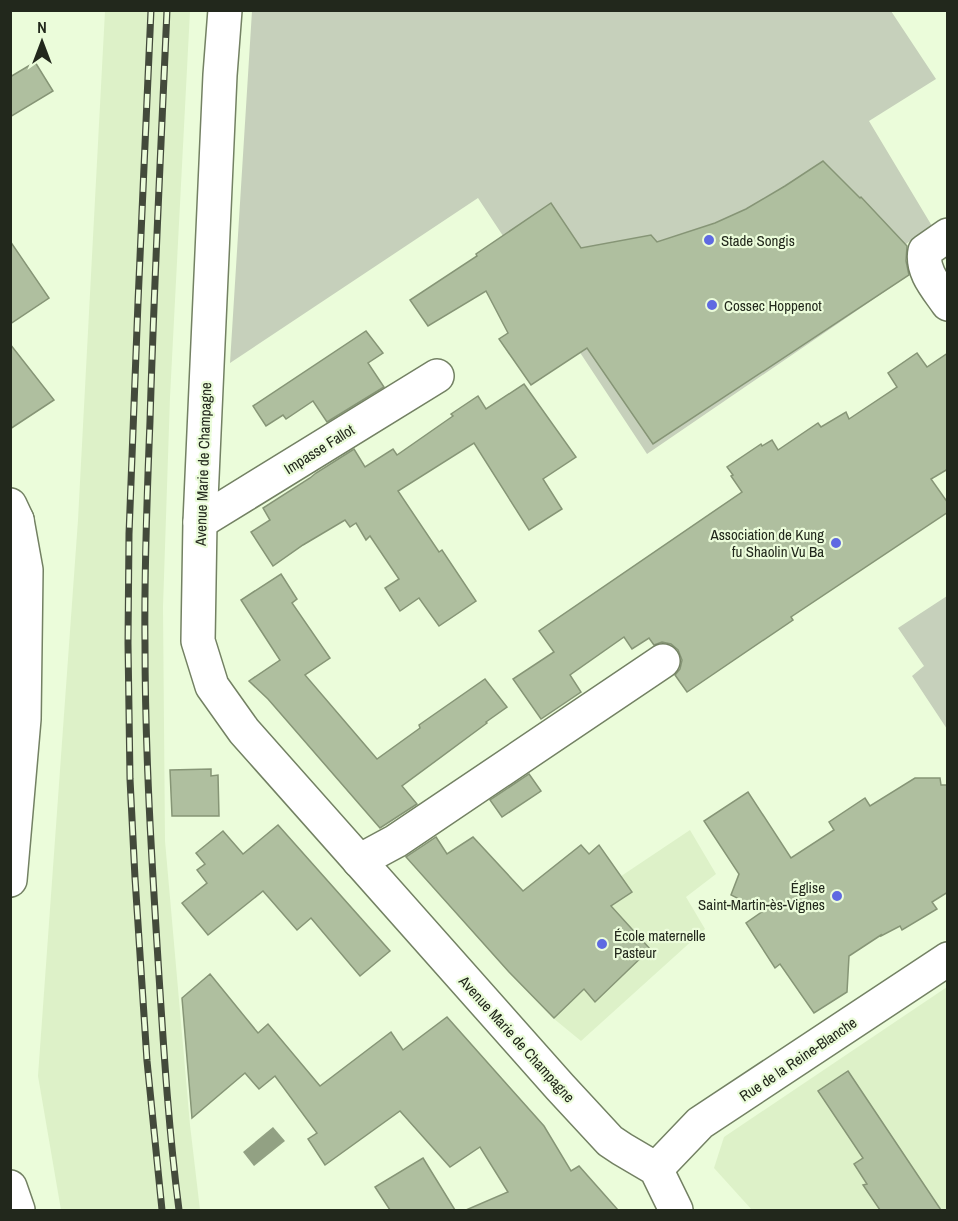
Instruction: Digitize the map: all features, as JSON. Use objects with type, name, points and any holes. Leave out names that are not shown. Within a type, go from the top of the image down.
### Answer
[{"type":"street","name":"Avenue Marie de Champagne","points":[[225,10],[219,87],[200,522],[198,641],[212,686],[244,731],[538,1063],[610,1141],[656,1169]]},
{"type":"street","points":[[948,235],[925,251],[924,260],[926,271],[948,304]]},
{"type":"street","name":"Impasse Fallot","points":[[200,522],[437,376]]},
{"type":"street","points":[[10,880],[26,570],[12,517]]},
{"type":"street","points":[[359,861],[396,841],[663,661]]},
{"type":"street","name":"Rue de la Reine-Blanche","points":[[656,1169],[700,1123],[948,959]]},
{"type":"street","points":[[656,1169],[676,1210]]},
{"type":"street","points":[[10,1187],[18,1210]]},
{"type":"shaded area","points":[[105,11],[190,11],[170,397],[163,607],[165,841],[190,1125],[200,1210],[61,1210],[38,1076],[78,520]]},
{"type":"shaded area","name":"Stade Songis","points":[[252,11],[891,11],[936,79],[869,121],[932,226],[893,253],[906,277],[647,454],[478,198],[230,363]]},
{"type":"shaded area","points":[[947,596],[947,729],[912,676],[924,666],[898,628]]},
{"type":"shaded area","name":"École maternelle Pasteur","points":[[690,830],[716,874],[686,897],[705,929],[581,1041],[553,1018],[497,959]]},
{"type":"shaded area","points":[[947,987],[947,1210],[752,1210],[714,1168],[724,1137]]},
{"type":"shaded area","points":[[273,1127],[285,1141],[254,1166],[243,1152]]},
{"type":"building","points":[[35,62],[53,91],[10,117],[10,77]]},
{"type":"building","name":"Cossec Hoppenot","points":[[823,161],[907,246],[906,261],[909,275],[653,444],[587,348],[531,385],[499,339],[508,333],[486,291],[428,326],[410,300],[551,203],[581,248],[651,235],[657,242],[715,223],[746,209]]},
{"type":"building","points":[[10,241],[49,298],[10,324]]},
{"type":"building","points":[[366,331],[383,353],[368,363],[384,387],[327,422],[313,401],[286,419],[283,415],[266,426],[253,406]]},
{"type":"building","points":[[10,344],[54,400],[10,429]]},
{"type":"building","points":[[917,353],[927,367],[948,353],[948,469],[931,479],[948,503],[948,512],[791,617],[793,620],[687,692],[675,675],[680,669],[682,660],[678,650],[671,644],[662,642],[654,645],[649,638],[632,649],[624,637],[570,675],[581,692],[541,719],[513,679],[554,652],[539,631],[742,492],[727,467],[761,444],[762,446],[772,440],[778,450],[818,423],[821,427],[846,412],[849,419],[897,387],[888,373]]},
{"type":"building","points":[[524,384],[576,457],[543,479],[562,509],[529,530],[474,443],[398,491],[439,552],[442,550],[476,601],[439,626],[419,598],[400,611],[385,588],[399,579],[370,536],[366,540],[356,523],[350,527],[345,520],[273,566],[251,532],[270,520],[263,508],[354,449],[365,467],[393,449],[397,455],[478,396],[486,409]]},
{"type":"building","points":[[281,574],[297,599],[292,603],[330,658],[305,675],[377,759],[420,728],[419,725],[485,679],[507,707],[402,786],[417,804],[380,828],[268,699],[249,681],[280,660],[241,600]]},
{"type":"building","points":[[211,769],[211,776],[218,775],[219,816],[172,816],[170,770]]},
{"type":"building","points":[[529,774],[541,791],[502,817],[490,800]]},
{"type":"building","name":"Église Saint-Martin-ès-Vignes","points":[[915,778],[940,778],[941,785],[948,785],[948,892],[932,902],[937,909],[902,930],[900,926],[881,935],[849,956],[847,992],[814,1013],[780,964],[775,968],[746,923],[763,911],[731,895],[739,874],[704,821],[748,792],[791,858],[834,830],[829,822],[865,798],[870,806]]},
{"type":"building","points":[[278,825],[390,951],[360,976],[311,918],[297,930],[263,891],[208,935],[182,903],[207,883],[197,870],[205,864],[196,853],[223,831],[243,854]]},
{"type":"building","points":[[436,837],[447,854],[473,837],[523,891],[581,845],[589,854],[599,845],[632,892],[611,906],[650,949],[595,1002],[584,989],[554,1018],[509,972],[406,857]]},
{"type":"building","points":[[210,974],[258,1033],[268,1024],[320,1086],[391,1032],[403,1050],[447,1017],[544,1126],[571,1171],[579,1166],[618,1210],[466,1210],[508,1192],[480,1147],[450,1167],[400,1111],[325,1165],[308,1139],[317,1133],[275,1076],[259,1089],[245,1073],[192,1118],[182,998]]},
{"type":"building","points":[[848,1071],[941,1210],[880,1210],[863,1185],[867,1184],[854,1164],[863,1158],[818,1091]]},
{"type":"building","points":[[423,1158],[455,1210],[390,1210],[375,1187]]},
{"type":"railway","points":[[151,10],[129,534],[128,643],[130,779],[135,878],[147,1061],[162,1210]]},
{"type":"railway","points":[[167,10],[147,505],[145,686],[149,810],[159,976],[179,1210]]},
{"type":"place","name":"Stade Songis","points":[[709,240]]},
{"type":"place","name":"Cossec Hoppenot","points":[[712,305]]},
{"type":"place","name":"Association de Kung fu Shaolin Vu Ba","points":[[836,543]]},
{"type":"place","name":"Église Saint-Martin-ès-Vignes","points":[[837,896]]},
{"type":"place","name":"École maternelle Pasteur","points":[[602,944]]}]
